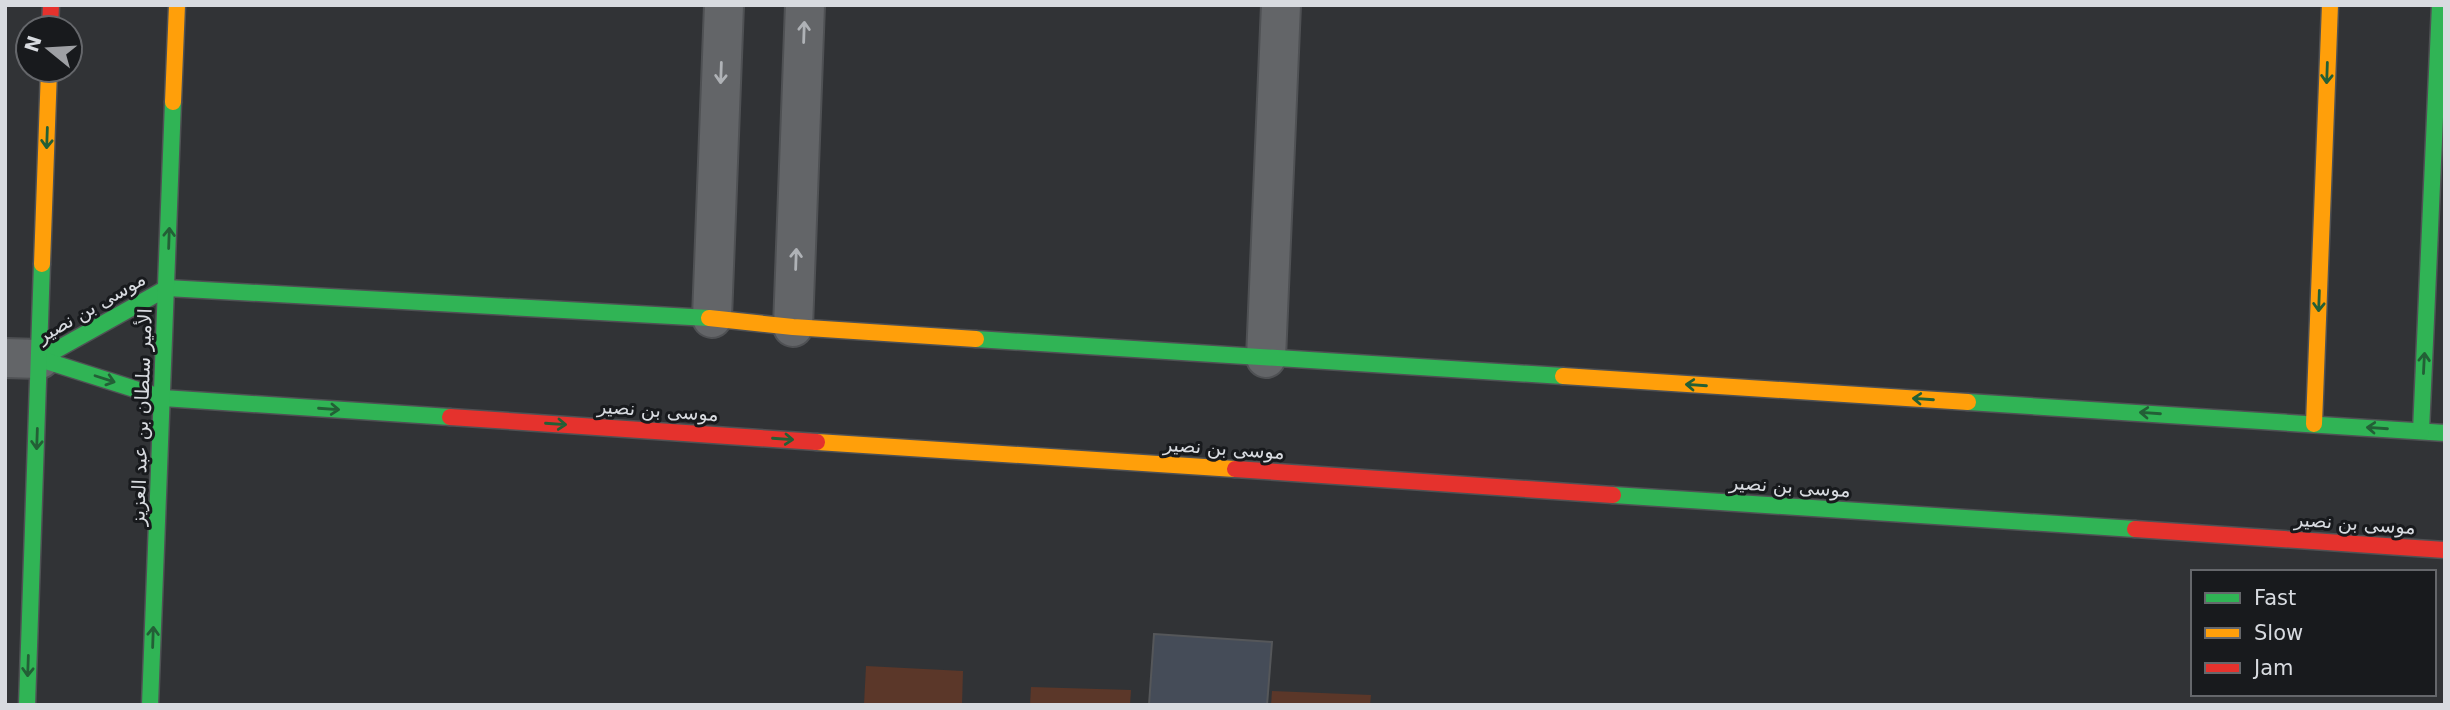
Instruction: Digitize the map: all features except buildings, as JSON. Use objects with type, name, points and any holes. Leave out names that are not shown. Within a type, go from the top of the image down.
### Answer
[{"type":"street","name":"الأمير سلطان بن عبد العزيز","points":[[150,705],[177,5]]},
{"type":"street","points":[[712,318],[724,5]]},
{"type":"street","points":[[793,327],[805,5]]},
{"type":"street","points":[[1266,358],[1281,5]]},
{"type":"street","points":[[2314,424],[2330,5]]},
{"type":"street","points":[[2421,431],[2440,5]]},
{"type":"street","points":[[27,705],[23,358],[48,84]]},
{"type":"street","name":"موسى بن نصير","points":[[23,358],[167,288],[712,318],[793,327],[2445,432]]},
{"type":"street","name":"موسى بن نصير","points":[[23,358],[163,398],[2445,550]]},
{"type":"shaded area","points":[[866,666],[963,671],[962,705],[864,705]]},
{"type":"shaded area","points":[[1031,687],[1131,690],[1130,705],[1030,705]]},
{"type":"shaded area","points":[[1272,691],[1371,695],[1370,705],[1271,705]]},
{"type":"traffic: fast","points":[[2421,431],[2440,5]]},
{"type":"traffic: fast","points":[[150,705],[173,102]]},
{"type":"traffic: fast","points":[[27,705],[42,264]]},
{"type":"traffic: fast","points":[[40,359],[167,288],[709,318]]},
{"type":"traffic: fast","points":[[976,339],[1563,376]]},
{"type":"traffic: fast","points":[[40,359],[163,398],[450,417]]},
{"type":"traffic: fast","points":[[1968,402],[2445,433]]},
{"type":"traffic: fast","points":[[1613,495],[2135,529]]},
{"type":"traffic: slow","points":[[173,102],[177,5]]},
{"type":"traffic: slow","points":[[2314,424],[2330,5]]},
{"type":"traffic: slow","points":[[42,264],[48,84]]},
{"type":"traffic: slow","points":[[709,318],[793,327],[976,339]]},
{"type":"traffic: slow","points":[[1563,376],[1968,402]]},
{"type":"traffic: slow","points":[[817,442],[1235,469]]},
{"type":"traffic: jam","points":[[51,5],[51,14]]},
{"type":"traffic: jam","points":[[450,417],[817,442]]},
{"type":"traffic: jam","points":[[1235,469],[1613,495]]},
{"type":"traffic: jam","points":[[2135,529],[2445,550]]}]
